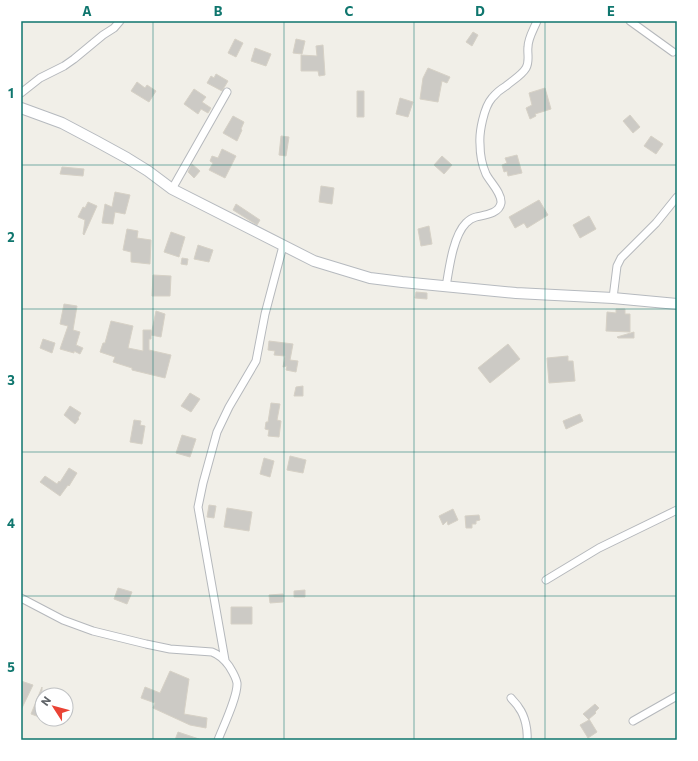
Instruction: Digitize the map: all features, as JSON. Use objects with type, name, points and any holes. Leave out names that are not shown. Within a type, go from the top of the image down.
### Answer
[{"type":"street","points":[[21,93],[40,78],[64,66],[74,59],[103,35],[114,28],[120,21]]},
{"type":"street","points":[[446,287],[455,242],[460,230],[474,217],[491,213],[497,210],[501,204],[500,196],[486,174],[482,162],[479,142],[482,126],[486,107],[492,98],[524,72],[528,65],[528,46],[537,21]]},
{"type":"street","points":[[630,21],[673,52]]},
{"type":"street","points":[[172,189],[227,92]]},
{"type":"street","points":[[21,108],[62,123],[96,140],[148,171],[172,189],[283,246],[314,261],[370,278],[516,293],[613,298],[677,304]]},
{"type":"street","points":[[613,298],[617,266],[621,258],[656,223],[677,197]]},
{"type":"street","points":[[218,740],[231,707],[237,683],[225,660],[198,507],[203,482],[217,432],[229,407],[256,361],[283,246]]},
{"type":"street","points":[[546,580],[599,548],[677,510]]},
{"type":"street","points":[[21,598],[63,620],[93,631],[170,649],[212,652],[225,660]]},
{"type":"street","points":[[633,721],[677,696]]},
{"type":"street","points":[[510,698],[520,709],[528,735],[527,740]]},
{"type":"building","points":[[473,32],[478,35],[472,46],[466,42]]},
{"type":"building","points":[[235,39],[243,43],[236,57],[228,53]]},
{"type":"building","points":[[296,39],[305,41],[302,54],[293,53]]},
{"type":"building","points":[[323,45],[325,75],[319,76],[318,71],[301,71],[301,55],[317,56],[316,46]]},
{"type":"building","points":[[255,48],[271,54],[266,66],[251,61]]},
{"type":"building","points":[[428,68],[450,77],[447,83],[442,81],[438,102],[420,99],[423,78]]},
{"type":"building","points":[[216,74],[228,81],[222,91],[207,83],[211,76],[214,78]]},
{"type":"building","points":[[137,82],[145,88],[147,85],[156,91],[149,102],[131,91]]},
{"type":"building","points":[[545,88],[551,109],[535,114],[536,116],[530,119],[526,108],[532,105],[529,93]]},
{"type":"building","points":[[194,89],[206,97],[202,102],[211,108],[208,113],[201,109],[198,114],[184,104]]},
{"type":"building","points":[[357,91],[364,91],[364,117],[357,117]]},
{"type":"building","points":[[400,98],[413,102],[408,117],[396,114]]},
{"type":"building","points":[[630,115],[640,127],[633,133],[623,121]]},
{"type":"building","points":[[233,116],[244,122],[237,141],[223,133]]},
{"type":"building","points":[[281,136],[289,137],[286,156],[279,155]]},
{"type":"building","points":[[651,136],[663,144],[656,154],[644,146]]},
{"type":"building","points":[[222,149],[236,156],[225,178],[209,170],[213,163],[210,161],[212,156],[218,158]]},
{"type":"building","points":[[517,155],[522,173],[508,176],[507,171],[504,172],[502,165],[507,163],[505,158]]},
{"type":"building","points":[[442,156],[452,165],[444,174],[434,165]]},
{"type":"building","points":[[192,164],[200,171],[194,178],[188,172]]},
{"type":"building","points":[[62,167],[84,169],[83,176],[60,174]]},
{"type":"building","points":[[321,186],[334,188],[332,204],[319,202]]},
{"type":"building","points":[[115,192],[130,195],[125,214],[115,212],[113,224],[102,223],[105,204],[112,207]]},
{"type":"building","points":[[539,200],[548,215],[527,228],[524,223],[515,228],[509,217]]},
{"type":"building","points":[[88,202],[97,206],[84,235],[85,220],[78,217],[83,207],[85,208]]},
{"type":"building","points":[[236,204],[260,220],[257,225],[233,210]]},
{"type":"building","points":[[589,216],[596,229],[580,238],[573,225]]},
{"type":"building","points":[[429,226],[432,244],[421,246],[418,229]]},
{"type":"building","points":[[127,229],[138,231],[137,238],[151,240],[150,264],[131,262],[131,252],[123,250]]},
{"type":"building","points":[[171,232],[185,237],[179,257],[164,252]]},
{"type":"building","points":[[198,245],[213,250],[209,262],[194,259]]},
{"type":"building","points":[[182,258],[188,259],[187,265],[181,264]]},
{"type":"building","points":[[153,275],[171,276],[170,296],[152,296]]},
{"type":"building","points":[[416,292],[427,293],[427,299],[415,298]]},
{"type":"building","points":[[64,304],[77,306],[73,330],[80,332],[76,345],[83,348],[80,354],[74,351],[74,353],[60,349],[68,326],[60,324]]},
{"type":"building","points":[[616,309],[625,309],[625,314],[630,314],[630,332],[606,331],[607,312],[616,313]]},
{"type":"building","points":[[156,311],[165,314],[161,337],[151,335]]},
{"type":"building","points":[[111,321],[133,326],[128,348],[143,351],[143,330],[151,330],[149,350],[171,355],[165,378],[132,370],[132,368],[113,362],[115,357],[100,352],[103,343],[105,343]]},
{"type":"building","points":[[634,332],[634,338],[617,337]]},
{"type":"building","points":[[43,339],[55,343],[52,353],[40,348]]},
{"type":"building","points":[[269,341],[293,344],[290,360],[298,361],[296,372],[286,370],[287,366],[283,367],[285,356],[274,355],[275,351],[268,350]]},
{"type":"building","points":[[508,344],[520,359],[490,383],[478,368]]},
{"type":"building","points":[[568,356],[568,361],[573,361],[575,381],[549,383],[547,358]]},
{"type":"building","points":[[303,386],[303,396],[294,396],[296,387]]},
{"type":"building","points":[[190,393],[200,399],[191,412],[181,406]]},
{"type":"building","points":[[271,403],[280,404],[277,420],[281,421],[279,437],[268,436],[269,430],[265,429],[266,422],[268,422]]},
{"type":"building","points":[[70,406],[81,413],[75,424],[64,415]]},
{"type":"building","points":[[580,414],[583,421],[566,429],[563,421]]},
{"type":"building","points":[[134,420],[141,421],[140,425],[145,426],[142,444],[130,442]]},
{"type":"building","points":[[182,435],[196,439],[190,457],[176,453]]},
{"type":"building","points":[[290,456],[306,460],[303,473],[287,470]]},
{"type":"building","points":[[264,458],[274,461],[270,477],[260,474]]},
{"type":"building","points":[[69,468],[77,473],[69,486],[68,485],[60,496],[40,482],[45,476],[57,484]]},
{"type":"building","points":[[209,505],[216,506],[214,518],[207,517]]},
{"type":"building","points":[[227,508],[252,512],[249,531],[224,527]]},
{"type":"building","points":[[453,509],[458,520],[448,525],[447,521],[443,525],[439,516]]},
{"type":"building","points":[[479,515],[480,520],[476,521],[476,524],[472,524],[472,528],[466,528],[465,516]]},
{"type":"building","points":[[118,588],[132,592],[127,604],[114,599]]},
{"type":"building","points":[[305,590],[305,597],[294,597],[294,591]]},
{"type":"building","points":[[283,594],[283,602],[270,603],[269,595]]},
{"type":"building","points":[[231,607],[252,607],[252,624],[231,624]]},
{"type":"building","points":[[170,671],[189,679],[184,714],[207,718],[206,728],[190,725],[153,708],[155,703],[141,698],[145,687],[160,693]]},
{"type":"building","points":[[21,681],[33,685],[21,710]]},
{"type":"building","points":[[595,704],[599,708],[589,719],[597,732],[588,738],[580,725],[589,720],[583,714]]},
{"type":"building","points":[[34,707],[34,715],[31,714]]},
{"type":"building","points":[[178,732],[199,739],[175,740]]}]
